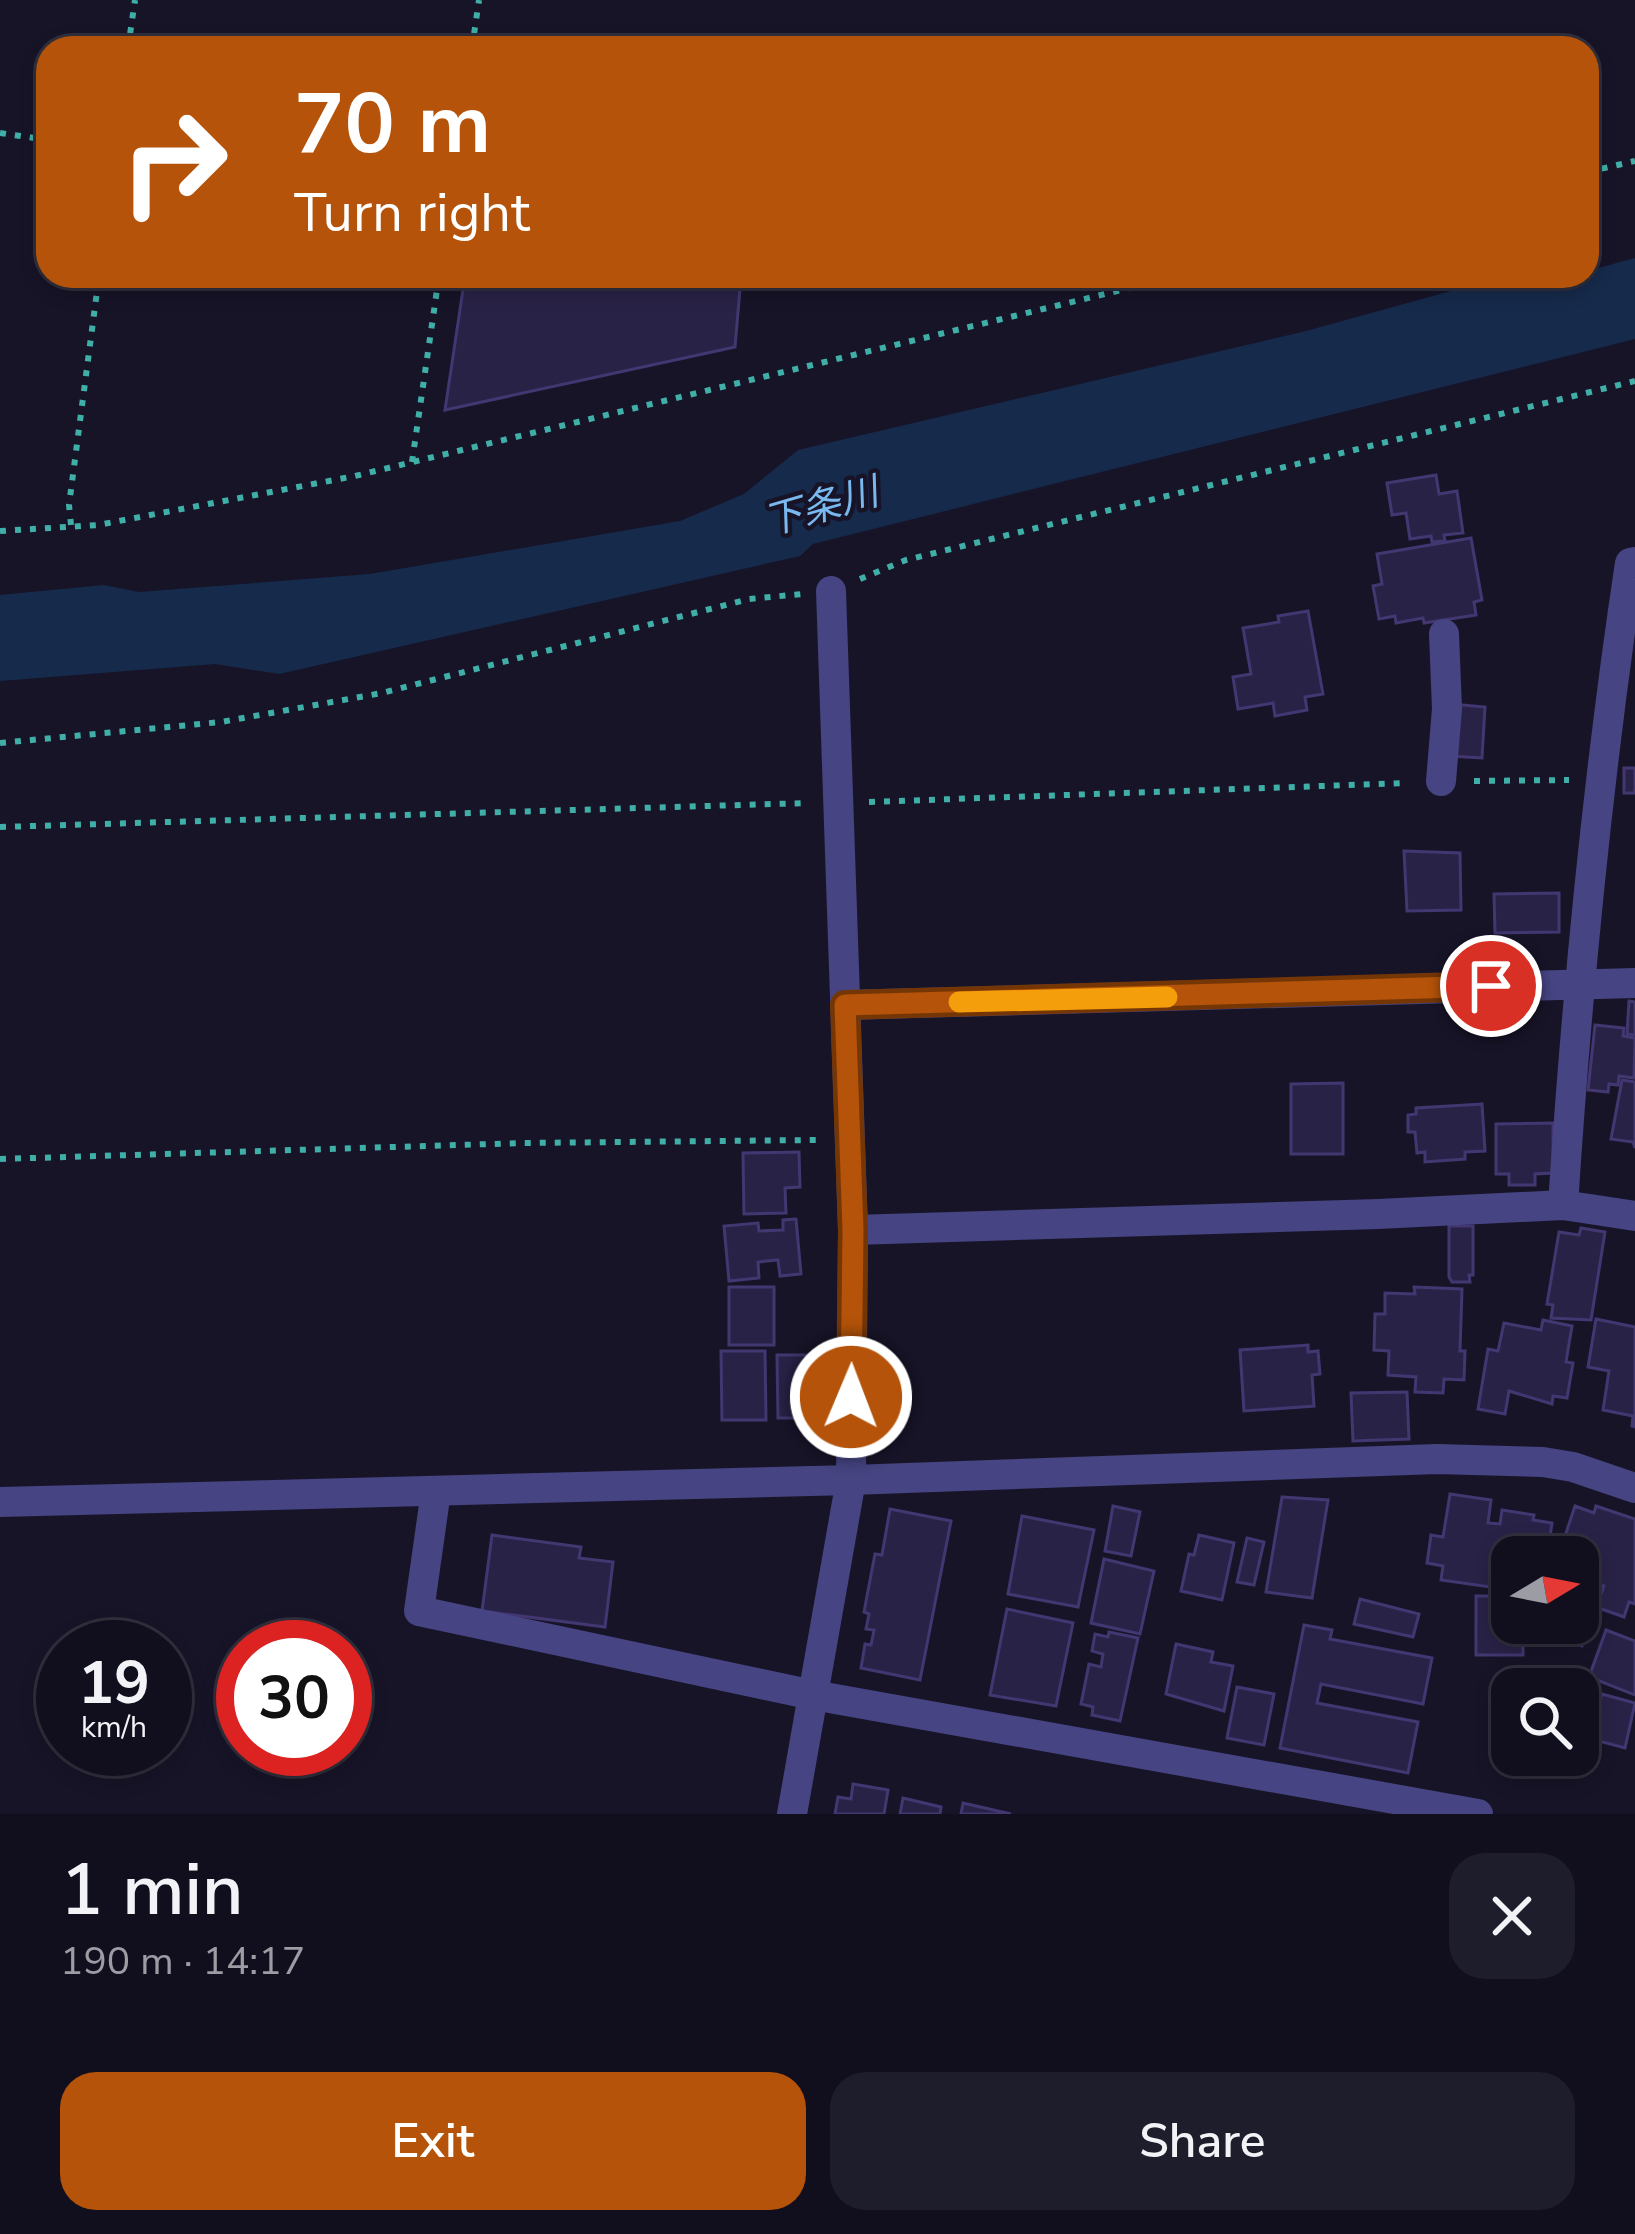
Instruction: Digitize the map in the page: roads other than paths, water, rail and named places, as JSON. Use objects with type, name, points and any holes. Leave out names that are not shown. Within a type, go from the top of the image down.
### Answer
[{"type":"street","points":[[1563,1204],[1578,982],[1627,584],[1630,563],[1635,562]]},
{"type":"street","points":[[792,1814],[850,1480],[853,1230],[831,591]]},
{"type":"street","points":[[1441,781],[1447,709],[1444,634]]},
{"type":"street","points":[[845,1005],[1635,982]]},
{"type":"street","points":[[853,1230],[1563,1204],[1635,1216]]},
{"type":"street","points":[[0,1502],[1437,1459],[1543,1462],[1635,1488]]},
{"type":"street","points":[[436,1491],[419,1612],[813,1694],[1478,1814]]},
{"type":"water","name":"下条川","points":[[1635,258],[1635,339],[813,544],[800,556],[279,674],[215,664],[0,681],[0,595],[104,585],[139,592],[370,574],[680,521],[744,494],[798,450],[1306,331],[1462,288],[1599,288],[1599,268]]}]
